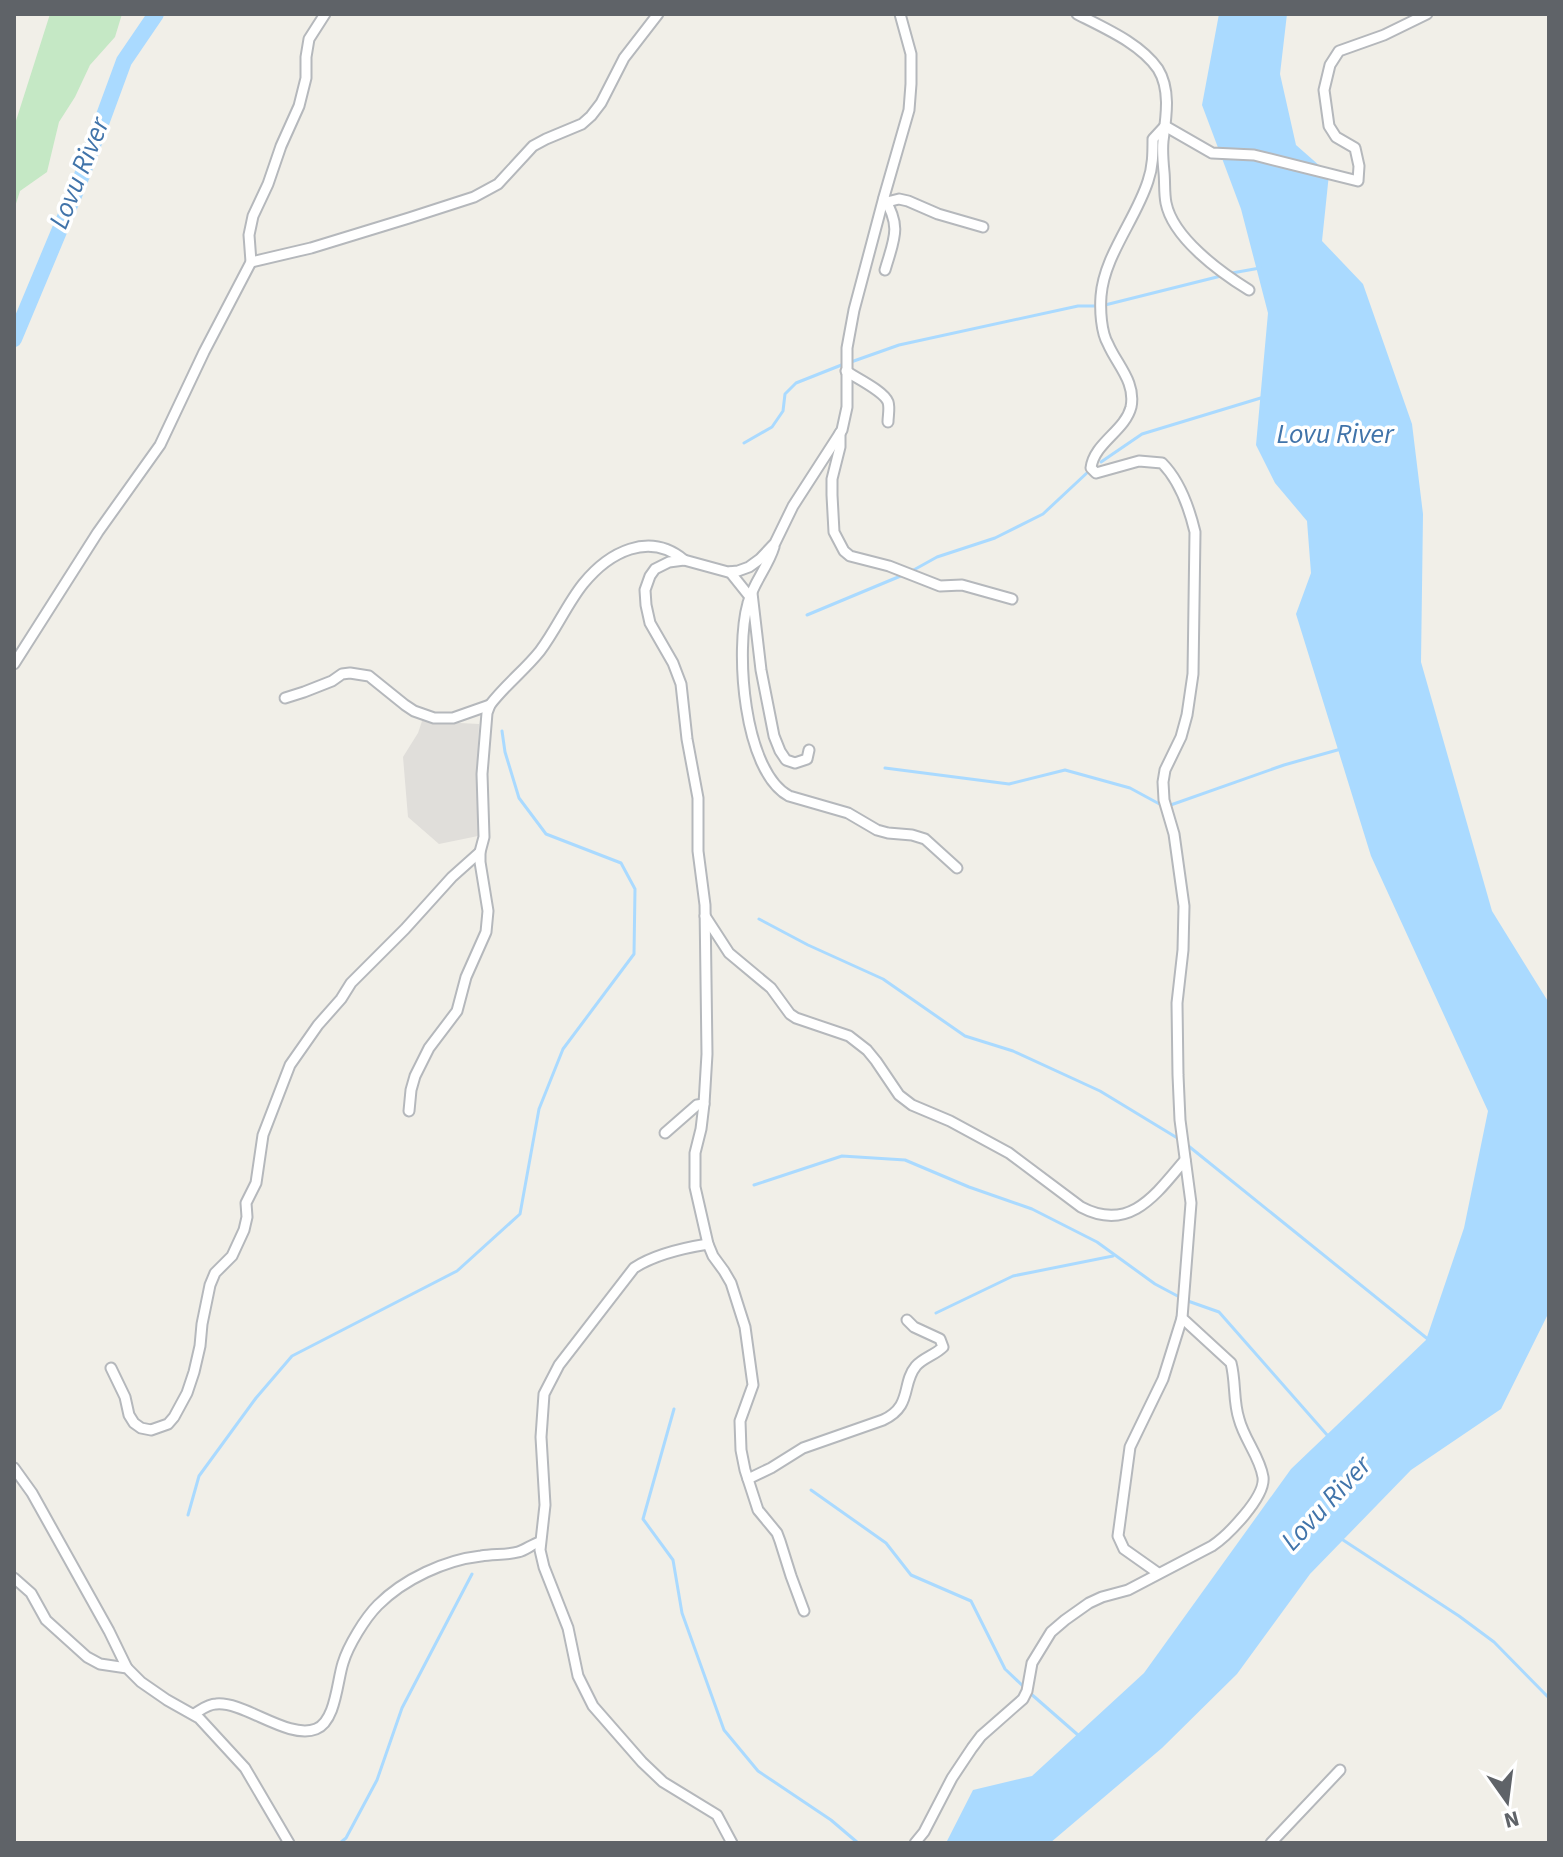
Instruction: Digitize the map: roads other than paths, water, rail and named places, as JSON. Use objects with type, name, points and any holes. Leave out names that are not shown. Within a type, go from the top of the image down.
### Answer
[{"type":"street","points":[[14,664],[98,532],[160,445],[251,262],[249,235],[253,216],[299,106],[306,78],[309,39],[325,14]]},
{"type":"street","points":[[251,262],[311,248],[409,218],[474,197],[498,184],[533,146],[582,124],[591,116],[624,58],[658,14]]},
{"type":"street","points":[[900,14],[911,54],[911,94],[905,127],[854,310],[847,348],[845,420],[840,433],[793,506],[751,595],[741,654],[747,712],[762,764],[775,786],[789,796],[848,813],[877,830],[925,839],[957,868]]},
{"type":"street","points":[[1077,14],[1115,34],[1149,58],[1160,72],[1167,110],[1162,149],[1166,203],[1181,235],[1226,275],[1249,290]]},
{"type":"street","points":[[1165,126],[1212,153],[1254,155],[1358,181],[1355,148],[1336,137],[1329,126],[1324,90],[1330,65],[1339,51],[1384,35],[1427,14]]},
{"type":"street","points":[[1158,1573],[1124,1549],[1118,1536],[1130,1447],[1163,1379],[1182,1318],[1191,1203],[1180,1120],[1178,1075],[1177,1003],[1184,906],[1163,782],[1165,770],[1181,737],[1193,674],[1195,532],[1191,515],[1172,473],[1162,463],[1139,461],[1096,473],[1091,468],[1095,455],[1129,412],[1132,396],[1125,373],[1106,342],[1101,293],[1107,269],[1147,184],[1153,160],[1153,139],[1165,126]]},
{"type":"street","points":[[885,200],[908,201],[938,214],[983,227]]},
{"type":"street","points":[[885,200],[895,217],[896,229],[885,270]]},
{"type":"street","points":[[846,371],[886,397],[888,422]]},
{"type":"street","points":[[840,433],[832,495],[834,532],[844,551],[850,556],[889,566],[940,586],[962,585],[1012,599]]},
{"type":"street","points":[[775,543],[749,567],[730,572],[684,560],[669,562],[655,569],[647,583],[645,599],[650,623],[676,671],[683,692],[687,739],[698,798],[698,851],[705,916],[707,1054],[704,1104],[694,1166],[695,1187],[708,1244],[731,1283],[745,1327],[753,1385],[740,1421],[739,1438],[748,1479],[758,1510],[777,1533],[804,1611]]},
{"type":"street","points":[[409,1111],[415,1076],[429,1048],[457,1011],[466,977],[486,932],[488,911],[480,852],[484,837],[482,774],[490,705],[537,655],[585,581],[613,557],[627,549],[655,546],[672,550],[684,560]]},
{"type":"street","points":[[730,572],[751,595],[761,670],[778,747],[786,760],[795,763],[807,759],[809,750]]},
{"type":"street","points":[[285,698],[350,673],[369,676],[414,711],[434,718],[453,718],[490,705]]},
{"type":"street","points":[[111,1368],[134,1423],[151,1430],[168,1424],[191,1384],[210,1285],[215,1273],[232,1256],[244,1230],[246,1203],[256,1183],[263,1135],[290,1065],[351,983],[452,877],[480,852]]},
{"type":"street","points":[[705,916],[729,953],[771,988],[790,1014],[849,1036],[867,1050],[904,1100],[1009,1153],[1094,1214],[1113,1216],[1138,1209],[1152,1199],[1185,1160]]},
{"type":"street","points":[[665,1133],[697,1105],[704,1104]]},
{"type":"street","points":[[708,1244],[659,1256],[634,1268],[559,1365],[544,1394],[541,1437],[545,1505],[540,1542],[541,1557],[568,1628],[578,1676],[593,1706],[663,1782],[717,1815],[732,1843]]},
{"type":"street","points":[[915,1843],[952,1778],[981,1736],[1023,1699],[1032,1663],[1051,1632],[1089,1603],[1128,1590],[1212,1546],[1222,1539],[1257,1498],[1263,1483],[1260,1467],[1237,1415],[1231,1363],[1182,1318]]},
{"type":"street","points":[[748,1479],[803,1448],[883,1420],[897,1410],[907,1392],[913,1369],[943,1347],[940,1339],[914,1327],[907,1320]]},
{"type":"street","points":[[14,1468],[47,1519],[127,1668],[167,1700],[194,1714],[245,1768],[289,1843]]},
{"type":"street","points":[[194,1714],[217,1703],[299,1730],[320,1728],[335,1701],[347,1654],[380,1603],[418,1577],[445,1564],[483,1555],[518,1552],[540,1542]]},
{"type":"street","points":[[14,1578],[31,1593],[46,1620],[75,1648],[100,1664],[127,1668]]},
{"type":"street","points":[[1271,1843],[1340,1770]]},
{"type":"water","name":"Lovu River","points":[[1219,14],[1287,14],[1280,74],[1296,145],[1329,174],[1322,241],[1363,284],[1412,424],[1423,514],[1421,662],[1492,911],[1549,1003],[1549,1312],[1501,1409],[1411,1470],[1310,1574],[1237,1674],[1162,1748],[1050,1843],[946,1843],[973,1790],[1032,1776],[1144,1673],[1291,1469],[1426,1340],[1464,1228],[1488,1111],[1371,856],[1296,614],[1311,573],[1307,521],[1275,483],[1256,445],[1268,313],[1241,209],[1202,105]]},
{"type":"waterway","name":"Lovu River","points":[[14,339],[78,186],[124,61],[156,14]]},
{"type":"waterway","points":[[1232,273],[1260,268]]},
{"type":"waterway","points":[[851,362],[899,345],[1078,306],[1101,306],[1221,276]]},
{"type":"waterway","points":[[744,443],[772,427],[783,411],[785,394],[796,383],[844,364]]},
{"type":"waterway","points":[[1101,462],[1142,434],[1264,397]]},
{"type":"waterway","points":[[910,572],[937,557],[995,538],[1043,514],[1089,471]]},
{"type":"waterway","points":[[807,615],[903,575]]},
{"type":"waterway","points":[[188,1515],[199,1476],[256,1398],[292,1356],[457,1271],[520,1214],[539,1109],[563,1049],[634,954],[635,889],[621,863],[546,834],[519,798],[502,731]]},
{"type":"waterway","points":[[885,768],[1009,784],[1065,770],[1130,788],[1165,807],[1284,765],[1341,749]]},
{"type":"waterway","points":[[759,919],[883,979],[965,1036],[1013,1051],[1100,1091],[1179,1139]]},
{"type":"waterway","points":[[1186,1144],[1429,1340]]},
{"type":"waterway","points":[[754,1185],[842,1156],[905,1160],[1032,1209],[1097,1242],[1155,1284],[1185,1300],[1219,1312],[1328,1436]]},
{"type":"waterway","points":[[936,1313],[1013,1276],[1113,1256]]},
{"type":"waterway","points":[[674,1409],[643,1519],[673,1560],[682,1613],[724,1730],[758,1771],[831,1820],[858,1843]]},
{"type":"waterway","points":[[811,1490],[886,1543],[911,1575],[971,1601],[1005,1669],[1024,1687]]},
{"type":"waterway","points":[[1340,1538],[1494,1642],[1549,1698]]},
{"type":"waterway","points":[[340,1843],[346,1838],[377,1780],[402,1708],[472,1574]]},
{"type":"waterway","points":[[1030,1693],[1078,1735]]}]
